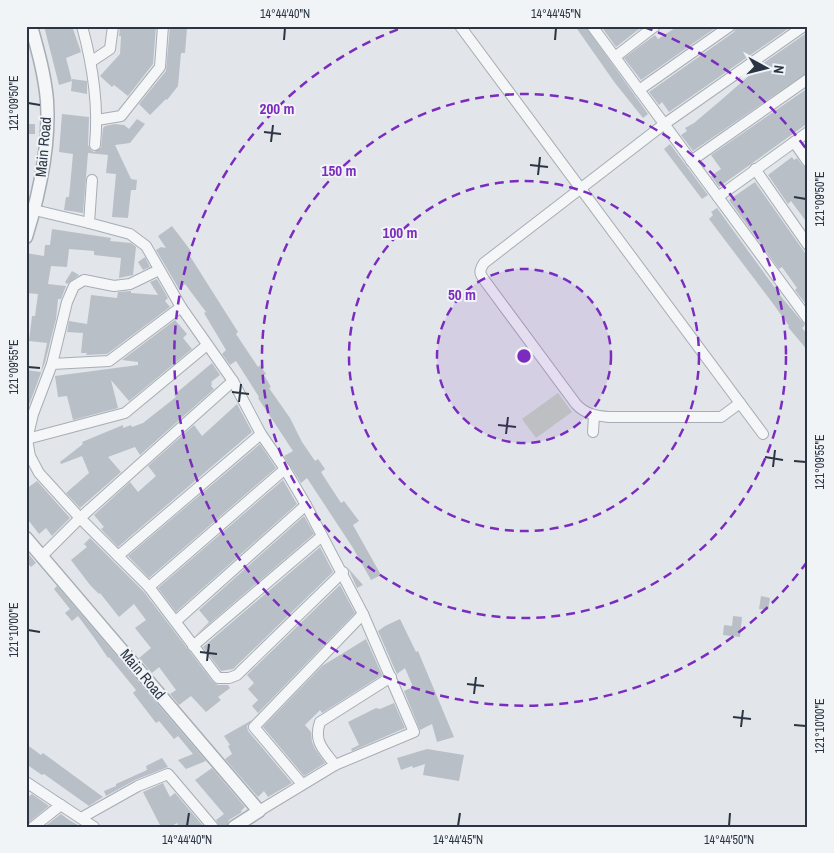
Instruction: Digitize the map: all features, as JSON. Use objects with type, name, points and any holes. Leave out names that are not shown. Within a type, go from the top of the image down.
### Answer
[{"type":"street","name":"Main Road","points":[[26,237],[30,209],[45,152],[47,102],[41,60],[31,26]]},
{"type":"street","points":[[82,26],[92,61],[97,120],[95,145]]},
{"type":"street","points":[[92,61],[110,49],[112,26]]},
{"type":"street","points":[[97,120],[121,116],[160,66],[163,26]]},
{"type":"street","points":[[460,26],[763,434]]},
{"type":"street","points":[[592,26],[663,125],[808,319]]},
{"type":"street","points":[[615,57],[655,26]]},
{"type":"street","points":[[639,90],[730,26]]},
{"type":"street","points":[[740,403],[721,417],[594,416],[576,404],[480,274],[484,263],[580,188],[663,125],[804,26]]},
{"type":"street","points":[[691,161],[808,79]]},
{"type":"street","points":[[718,197],[808,132]]},
{"type":"street","points":[[794,142],[808,162]]},
{"type":"street","points":[[755,169],[808,245]]},
{"type":"street","points":[[88,222],[92,180]]},
{"type":"street","points":[[30,209],[130,234],[146,246],[181,307],[233,380],[261,434],[285,469],[343,572],[364,614],[414,732],[335,765],[234,827]]},
{"type":"street","points":[[159,270],[130,284],[114,286],[84,280],[74,286],[66,302],[52,364],[33,414],[28,439],[30,456],[39,473],[80,518],[149,587],[218,678],[229,678],[237,675],[343,572]]},
{"type":"street","points":[[52,364],[109,362],[181,307]]},
{"type":"street","points":[[28,439],[125,413],[207,346]]},
{"type":"street","points":[[42,556],[80,518],[233,380]]},
{"type":"street","points":[[593,432],[594,416]]},
{"type":"street","points":[[118,556],[261,434]]},
{"type":"street","points":[[149,587],[285,469]]},
{"type":"street","points":[[176,621],[306,505]]},
{"type":"street","points":[[193,646],[322,536]]},
{"type":"street","name":"Main Road","points":[[26,538],[259,811]]},
{"type":"street","points":[[302,784],[254,727],[364,614]]},
{"type":"street","points":[[335,765],[318,741],[316,731],[320,722],[391,677]]},
{"type":"street","points":[[81,818],[138,786],[168,774],[213,827]]},
{"type":"street","points":[[26,782],[94,827]]},
{"type":"street","points":[[32,827],[61,805]]},
{"type":"green space","points":[[558,393],[572,412],[536,438],[522,419]]},
{"type":"building","points":[[44,26],[72,26],[81,52],[66,58],[72,81],[59,85]]},
{"type":"building","points":[[135,26],[156,26],[153,64],[128,96],[114,85],[112,87],[100,76],[120,54],[120,27],[135,29]]},
{"type":"building","points":[[170,26],[187,28],[185,53],[181,53],[178,86],[167,100],[150,115],[139,104],[166,71]]},
{"type":"building","points":[[575,26],[585,26],[648,114],[643,118],[615,83]]},
{"type":"building","points":[[601,26],[643,26],[616,47]]},
{"type":"building","points":[[678,26],[718,26],[641,80],[624,58],[655,35],[658,39]]},
{"type":"building","points":[[737,26],[792,26],[669,112],[662,102],[659,105],[649,92],[734,32]]},
{"type":"building","points":[[808,32],[808,72],[693,151],[681,135],[687,131],[685,128],[694,123],[759,66]]},
{"type":"building","points":[[72,79],[87,81],[87,94],[71,91]]},
{"type":"building","points":[[808,88],[808,123],[719,187],[711,176],[721,169],[711,155]]},
{"type":"building","points":[[62,114],[89,117],[88,145],[94,152],[101,148],[103,128],[105,126],[124,125],[129,129],[137,119],[145,124],[130,143],[115,145],[131,179],[137,180],[136,190],[131,190],[128,218],[112,217],[116,174],[106,173],[108,155],[88,153],[83,213],[64,210],[66,197],[69,197],[73,154],[59,152]]},
{"type":"building","points":[[26,124],[35,124],[35,134],[26,134]]},
{"type":"building","points":[[670,144],[708,195],[702,199],[664,149]]},
{"type":"building","points":[[792,157],[794,160],[797,158],[808,169],[808,224],[791,201],[788,204],[768,175]]},
{"type":"building","points":[[755,182],[808,257],[808,307],[795,290],[797,288],[782,267],[779,269],[729,200]]},
{"type":"building","points":[[717,208],[783,299],[805,325],[802,328],[808,335],[808,351],[788,327],[774,305],[709,219],[713,215],[711,212]]},
{"type":"building","points":[[172,226],[191,251],[188,253],[238,332],[236,334],[258,367],[260,365],[266,374],[264,375],[271,387],[269,388],[290,418],[302,442],[315,461],[318,459],[325,469],[321,472],[341,503],[344,501],[359,521],[353,525],[381,575],[371,580],[353,548],[307,478],[301,483],[284,456],[293,451],[236,361],[230,365],[222,354],[226,350],[204,313],[206,312],[185,284],[179,289],[156,250],[161,247],[166,248],[158,236]]},
{"type":"building","points":[[52,229],[111,238],[110,241],[131,243],[136,247],[133,275],[119,278],[121,258],[94,255],[94,251],[69,249],[67,267],[51,266],[48,284],[66,286],[61,299],[58,299],[56,319],[45,362],[26,413],[26,370],[41,372],[47,343],[29,341],[32,316],[35,316],[38,294],[26,293],[26,253],[44,256],[45,245],[50,245]]},
{"type":"building","points":[[145,257],[150,267],[143,270],[138,262]]},
{"type":"building","points":[[72,271],[79,275],[67,284],[65,282]]},
{"type":"building","points":[[157,279],[168,298],[165,301],[170,307],[107,354],[86,355],[87,353],[81,353],[83,333],[67,332],[69,321],[87,324],[91,295],[117,298],[118,292],[131,291],[131,293],[158,295],[150,282]]},
{"type":"building","points":[[175,320],[187,334],[183,338],[192,349],[129,401],[111,380],[118,408],[73,420],[67,396],[58,397],[55,376],[138,365],[138,362],[122,360]]},
{"type":"building","points":[[212,363],[220,375],[211,382],[211,386],[214,389],[140,455],[135,447],[108,457],[121,472],[80,508],[66,493],[89,473],[82,456],[61,464],[60,462],[83,444],[82,442],[123,425],[123,428],[143,423],[176,397],[174,395]]},
{"type":"building","points":[[237,404],[252,432],[118,547],[101,529],[104,527],[94,515],[130,482],[138,492],[156,476],[148,466],[194,425],[202,436]]},
{"type":"building","points":[[260,444],[276,468],[149,578],[128,556]]},
{"type":"building","points":[[283,480],[297,504],[176,612],[158,588]]},
{"type":"building","points":[[37,481],[70,518],[52,536],[46,528],[39,534],[26,517],[26,489]]},
{"type":"building","points":[[304,516],[314,534],[195,636],[209,622],[199,610]]},
{"type":"building","points":[[90,538],[144,592],[213,682],[218,685],[228,685],[230,688],[218,697],[221,700],[206,712],[191,696],[179,705],[170,694],[176,690],[159,667],[152,673],[139,658],[151,648],[135,628],[146,620],[134,604],[119,617],[100,593],[90,585],[71,560],[87,547],[84,544]]},
{"type":"building","points":[[320,547],[333,572],[233,669],[221,671],[203,647]]},
{"type":"building","points":[[26,551],[36,563],[31,567],[26,562]]},
{"type":"building","points":[[348,568],[363,585],[357,588]]},
{"type":"building","points":[[340,585],[355,613],[258,713],[252,706],[258,700],[248,689],[254,683],[247,675]]},
{"type":"building","points":[[57,586],[206,761],[186,769],[178,760],[193,754],[178,736],[174,739],[159,721],[156,723],[133,693],[136,690],[108,658],[78,616],[72,621],[65,613],[70,609],[54,589]]},
{"type":"building","points":[[761,596],[770,598],[768,610],[759,609]]},
{"type":"building","points":[[733,616],[742,617],[740,637],[723,635],[724,625],[732,626]]},
{"type":"building","points":[[400,619],[416,652],[418,651],[454,737],[437,742],[432,724],[420,730],[404,691],[413,687],[405,668],[397,674],[378,631]]},
{"type":"building","points":[[366,639],[382,675],[322,713],[320,710],[305,725],[311,732],[315,749],[325,763],[304,776],[263,727],[322,666]]},
{"type":"building","points":[[394,703],[405,728],[352,751],[351,749],[359,745],[348,722],[376,708],[380,709]]},
{"type":"building","points":[[252,720],[247,726],[248,731],[292,783],[268,797],[264,791],[258,797],[225,759],[232,754],[228,746],[230,745],[224,736]]},
{"type":"building","points":[[26,744],[41,755],[43,753],[103,797],[89,806],[44,774],[42,775],[26,764]]},
{"type":"building","points":[[427,749],[464,755],[459,781],[423,775],[425,764],[401,770],[397,758]]},
{"type":"building","points":[[162,758],[168,767],[135,780],[106,796],[104,791],[147,770],[146,766]]},
{"type":"building","points":[[212,768],[245,807],[242,812],[229,820],[226,827],[220,827],[216,820],[224,814],[195,780]]},
{"type":"building","points":[[163,783],[170,797],[175,793],[204,827],[179,827],[177,823],[170,827],[161,827],[143,792]]},
{"type":"building","points":[[32,794],[49,806],[29,822],[26,827],[26,799]]},
{"type":"building","points":[[61,814],[69,820],[81,827],[44,827]]}]
